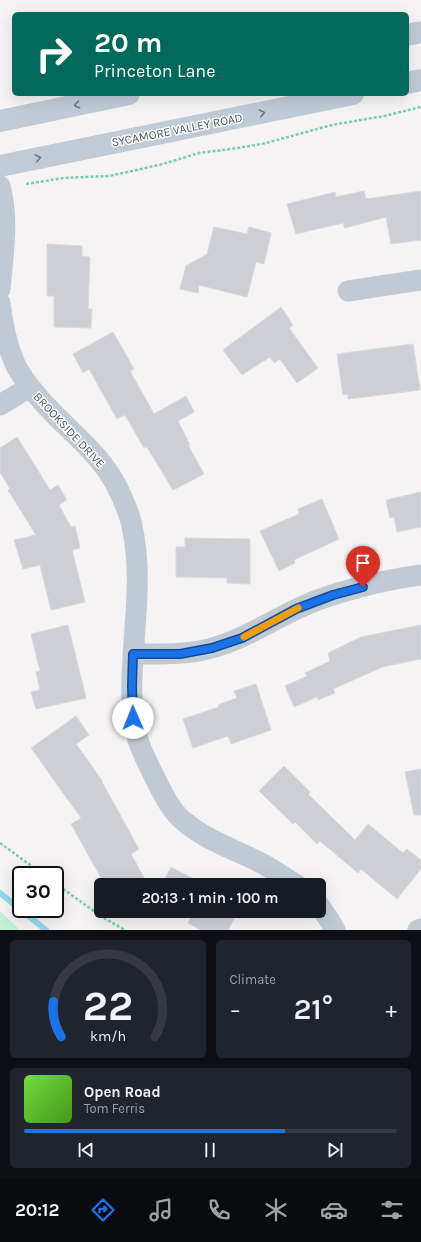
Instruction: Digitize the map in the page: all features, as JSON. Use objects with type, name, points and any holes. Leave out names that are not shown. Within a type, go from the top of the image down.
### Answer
[{"type":"main road","points":[[409,35],[421,32]]},
{"type":"main road","points":[[409,83],[421,80]]},
{"type":"main road","points":[[0,121],[119,96]]},
{"type":"main road","name":"SYCAMORE VALLEY ROAD","points":[[0,166],[343,96]]},
{"type":"street","points":[[0,186],[4,214],[4,237],[0,289]]},
{"type":"street","points":[[348,291],[421,280]]},
{"type":"street","name":"BROOKSIDE DRIVE","points":[[0,303],[1,317],[8,344],[17,367],[30,387],[91,451],[105,468],[118,487],[127,508],[132,526],[136,552],[138,582],[133,654],[133,718],[137,737],[145,759],[170,805],[184,822],[198,832],[262,863],[286,878]]},
{"type":"street","points":[[0,405],[30,387]]},
{"type":"street","points":[[133,654],[180,654],[212,648],[242,638],[296,609],[333,595],[371,585],[421,575]]},
{"type":"street","points":[[326,915],[334,930]]},
{"type":"path","points":[[24,184],[64,178],[109,176],[142,169],[199,152],[262,144],[332,125],[384,116],[421,107]]},
{"type":"path","points":[[0,843],[32,866]]},
{"type":"path","points":[[64,890],[102,917],[125,930]]},
{"type":"green space","points":[[0,911],[20,930],[0,930]]},
{"type":"building","points":[[364,191],[366,199],[421,191],[421,240],[391,244],[386,217],[345,228],[343,223],[296,234],[287,204],[335,192],[336,197]]},
{"type":"building","points":[[214,227],[247,234],[249,227],[271,233],[264,264],[256,262],[247,297],[199,285],[198,293],[180,289],[186,266],[207,254]]},
{"type":"building","points":[[47,244],[82,246],[82,256],[90,257],[88,309],[92,309],[91,328],[54,327],[54,296],[47,296]]},
{"type":"building","points":[[281,307],[293,325],[289,328],[318,368],[297,383],[280,359],[274,363],[270,357],[242,375],[223,350]]},
{"type":"building","points":[[113,332],[134,369],[130,371],[154,414],[186,396],[194,412],[178,421],[190,445],[188,445],[204,474],[173,490],[147,447],[144,448],[125,415],[117,419],[89,369],[83,373],[73,354]]},
{"type":"building","points":[[413,344],[420,390],[348,399],[348,394],[343,395],[337,354]]},
{"type":"building","points":[[17,437],[50,490],[58,485],[67,500],[59,505],[71,527],[75,526],[80,548],[72,550],[85,602],[51,610],[40,565],[23,569],[14,540],[36,535],[8,490],[10,489],[0,472],[0,448]]},
{"type":"building","points":[[421,492],[421,527],[397,532],[394,517],[390,518],[386,500]]},
{"type":"building","points":[[322,499],[339,539],[294,560],[295,563],[279,571],[260,531],[299,514],[298,509]]},
{"type":"building","points":[[185,538],[250,539],[250,584],[227,583],[227,578],[176,577],[176,547],[185,547]]},
{"type":"building","points":[[68,625],[86,698],[36,709],[31,692],[40,690],[36,672],[40,671],[31,634]]},
{"type":"building","points":[[421,625],[421,659],[382,667],[333,689],[335,693],[318,700],[317,697],[294,707],[285,686],[307,676],[305,673],[330,661],[328,653],[361,637]]},
{"type":"building","points":[[256,684],[271,730],[231,744],[228,736],[193,748],[183,719],[219,707],[218,705],[237,698],[234,691]]},
{"type":"building","points":[[76,716],[89,735],[76,744],[103,782],[139,849],[131,854],[144,878],[101,878],[71,824],[81,818],[31,748]]},
{"type":"building","points":[[284,766],[310,792],[308,794],[355,840],[368,824],[403,853],[407,849],[421,860],[421,869],[397,899],[361,869],[358,873],[320,841],[317,844],[295,822],[293,824],[259,791]]},
{"type":"building","points":[[421,769],[421,815],[414,815],[405,772]]},
{"type":"building","points":[[171,867],[192,878],[166,878]]},
{"type":"building","points":[[191,918],[234,918],[228,930],[201,930],[188,923]]},
{"type":"waterway","points":[[0,893],[46,930]]},
{"type":"slow traffic","points":[[244,637],[298,608]]},
{"type":"route","points":[[133,718],[133,654],[180,654],[212,648],[242,638],[296,609],[333,595],[363,587]]}]
